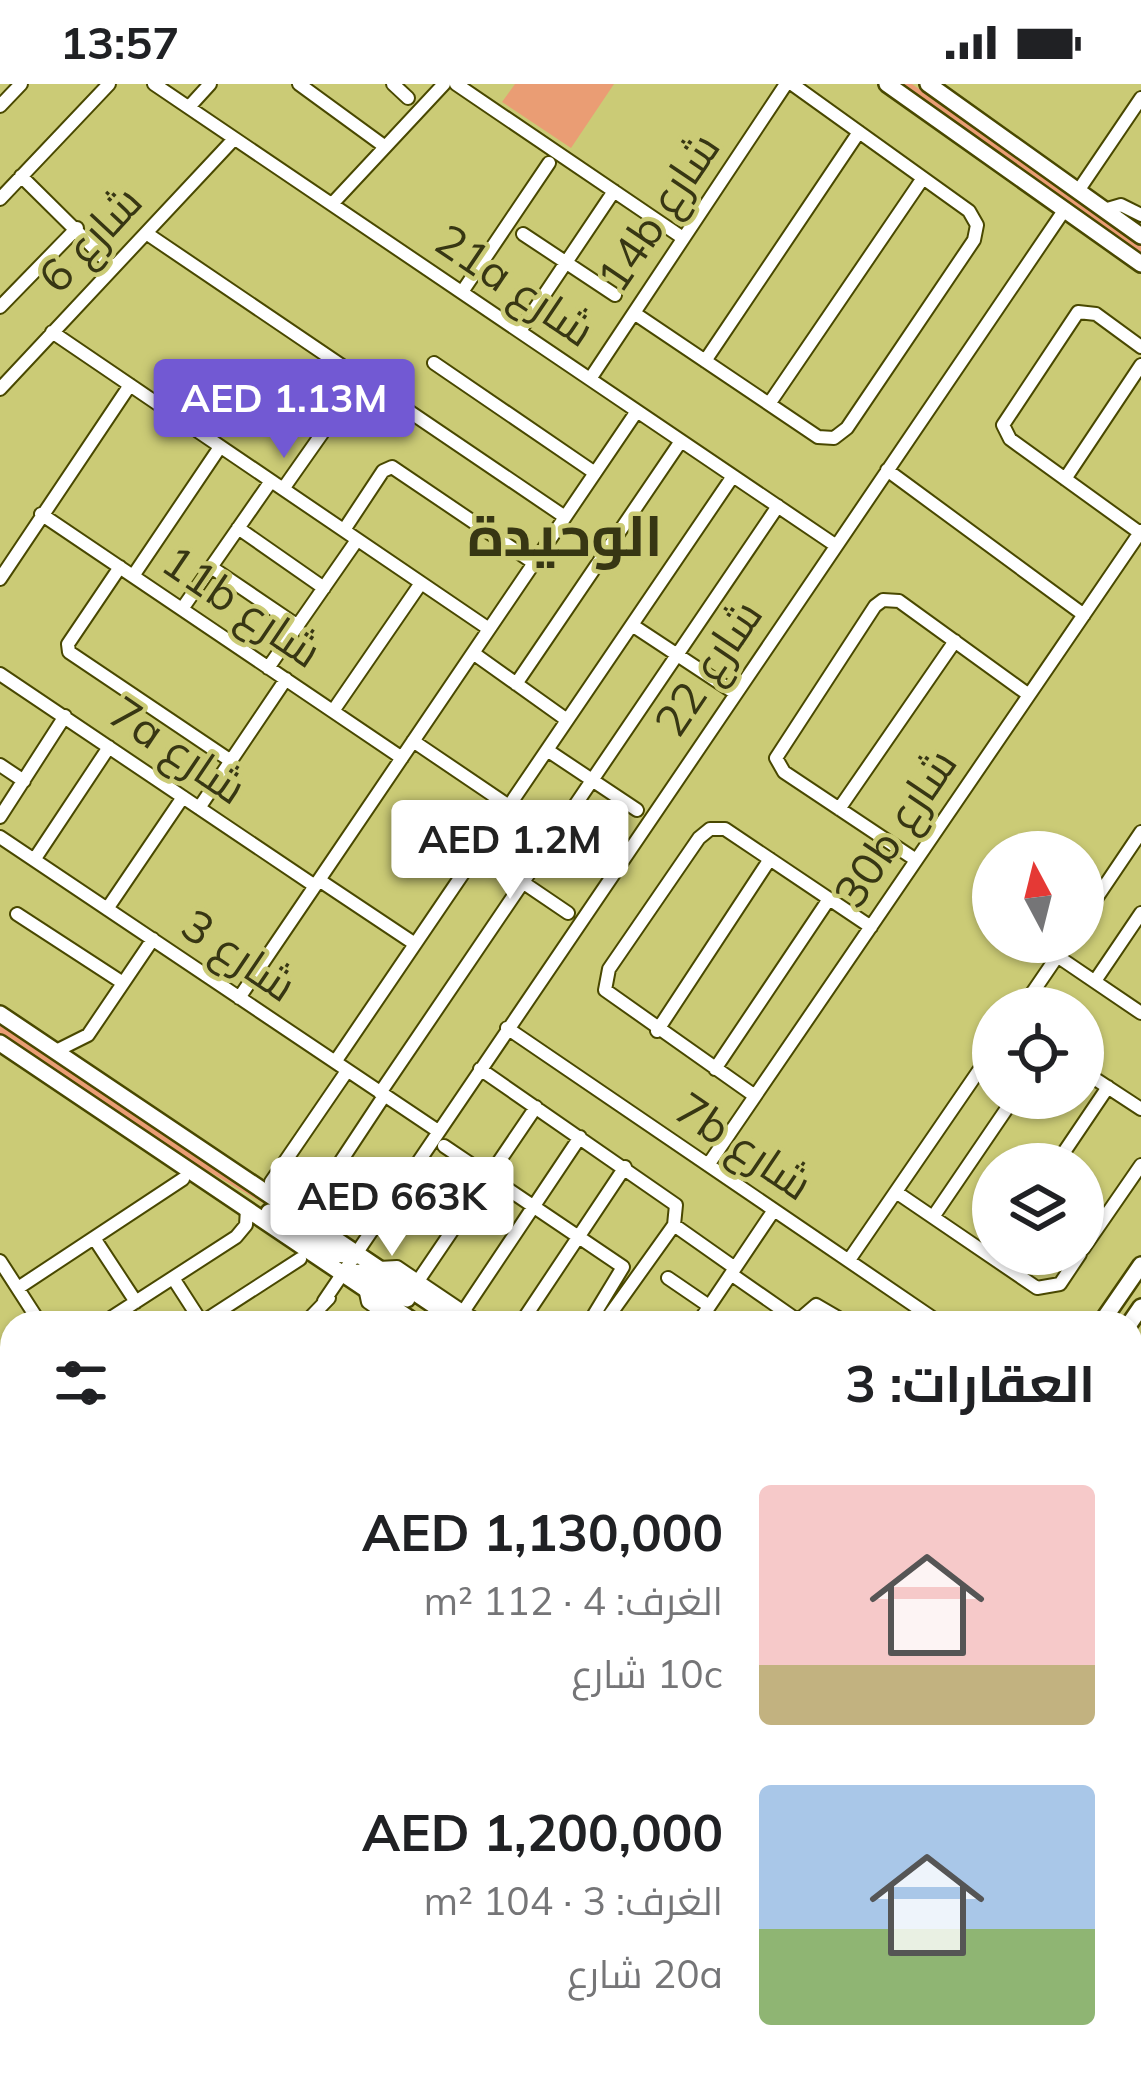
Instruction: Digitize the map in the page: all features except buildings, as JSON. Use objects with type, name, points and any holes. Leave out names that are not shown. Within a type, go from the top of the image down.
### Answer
[{"type":"main road","points":[[887,84],[1141,264]]},
{"type":"main road","points":[[928,84],[1141,236]]},
{"type":"main road","points":[[0,1014],[352,1269],[421,1308],[444,1311]]},
{"type":"main road","points":[[0,1043],[245,1208],[268,1211],[334,1254],[402,1311]]},
{"type":"main road","points":[[1109,1311],[1141,1265]]},
{"type":"main road","points":[[352,1269],[379,1268],[441,1310]]},
{"type":"street","points":[[0,106],[21,84]]},
{"type":"street","points":[[3,191],[109,84]]},
{"type":"street","name":"21a شارع","points":[[154,84],[835,545]]},
{"type":"street","points":[[189,107],[210,84]]},
{"type":"street","points":[[299,84],[384,146]]},
{"type":"street","points":[[318,96],[329,84]]},
{"type":"street","points":[[393,84],[408,98]]},
{"type":"street","points":[[332,204],[444,84]]},
{"type":"street","points":[[456,84],[683,238]]},
{"type":"street","points":[[634,313],[818,437],[834,438],[844,431],[974,240],[976,220],[789,84]]},
{"type":"street","name":"14b شارع","points":[[590,380],[789,84]]},
{"type":"street","points":[[1078,191],[1141,98]]},
{"type":"street","points":[[705,361],[860,132]]},
{"type":"street","name":"شارع 6","points":[[0,389],[234,139]]},
{"type":"street","points":[[462,292],[549,163]]},
{"type":"street","points":[[21,176],[113,267]]},
{"type":"street","points":[[769,404],[922,178]]},
{"type":"street","points":[[520,332],[614,191]]},
{"type":"street","points":[[1104,209],[1121,205],[1141,214]]},
{"type":"street","name":"شارع 22","points":[[315,1311],[352,1269],[373,1228],[507,1028],[1065,209]]},
{"type":"street","points":[[0,307],[77,228]]},
{"type":"street","points":[[146,232],[565,517]]},
{"type":"street","points":[[523,234],[615,295]]},
{"type":"street","points":[[1140,532],[1010,439],[1003,425],[1071,318],[1083,311],[1096,314],[1141,347]]},
{"type":"street","points":[[52,332],[489,629]]},
{"type":"street","points":[[434,363],[595,473]]},
{"type":"street","points":[[1065,479],[1141,365]]},
{"type":"street","points":[[284,489],[361,378]]},
{"type":"street","points":[[0,579],[130,385]]},
{"type":"street","points":[[239,998],[637,411]]},
{"type":"street","points":[[516,684],[681,441]]},
{"type":"street","points":[[133,576],[220,447]]},
{"type":"street","points":[[344,530],[383,471],[392,467],[534,563]]},
{"type":"street","points":[[886,470],[1084,615]]},
{"type":"street","points":[[335,1062],[733,476]]},
{"type":"street","points":[[182,609],[271,481]]},
{"type":"street","points":[[310,1208],[778,506]]},
{"type":"street","name":"11b شارع","points":[[41,514],[402,758]]},
{"type":"street","points":[[238,528],[323,588]]},
{"type":"street","name":"30b شارع","points":[[708,1165],[1140,532]]},
{"type":"street","points":[[268,668],[357,540]]},
{"type":"street","points":[[211,567],[298,626]]},
{"type":"street","points":[[120,568],[70,641],[69,652],[230,761]]},
{"type":"street","points":[[333,711],[421,583]]},
{"type":"street","points":[[916,860],[784,772],[776,758],[875,606],[888,599],[955,640],[1029,695]]},
{"type":"street","points":[[632,625],[735,693]]},
{"type":"street","points":[[839,809],[955,640]]},
{"type":"street","points":[[473,653],[568,720]]},
{"type":"street","name":"7a شارع","points":[[0,674],[199,808],[415,944]]},
{"type":"street","points":[[199,808],[286,680]]},
{"type":"street","points":[[0,817],[65,716]]},
{"type":"street","points":[[413,741],[509,806]]},
{"type":"street","points":[[34,860],[109,747]]},
{"type":"street","points":[[547,750],[637,810]]},
{"type":"street","points":[[0,765],[24,781]]},
{"type":"street","points":[[107,909],[183,797]]},
{"type":"street","points":[[755,1096],[604,990],[609,969],[699,838],[710,830],[725,829],[871,926]]},
{"type":"street","points":[[1104,887],[1141,832]]},
{"type":"street","name":"شارع 3","points":[[0,837],[438,1131]]},
{"type":"street","points":[[478,852],[568,913]]},
{"type":"street","points":[[658,1031],[770,859]]},
{"type":"street","points":[[715,1069],[829,899]]},
{"type":"street","points":[[1095,981],[1141,913]]},
{"type":"street","points":[[17,914],[123,983]]},
{"type":"street","points":[[56,1051],[88,1034],[153,939]]},
{"type":"street","points":[[1068,963],[1141,1013]]},
{"type":"street","name":"7b شارع","points":[[507,1028],[923,1311]]},
{"type":"street","points":[[84,1071],[88,1034]]},
{"type":"street","points":[[480,1069],[673,1200],[676,1220],[783,1311]]},
{"type":"street","points":[[271,1182],[347,1071]]},
{"type":"street","points":[[849,1260],[972,1080]]},
{"type":"street","points":[[1104,1084],[1141,1109]]},
{"type":"street","points":[[1070,1143],[1108,1087]]},
{"type":"street","points":[[418,1281],[536,1107]]},
{"type":"street","points":[[933,1217],[1000,1119]]},
{"type":"street","points":[[465,1311],[580,1137]]},
{"type":"street","points":[[444,1146],[624,1269],[597,1311]]},
{"type":"street","points":[[1104,1218],[1141,1165]]},
{"type":"street","points":[[528,1311],[626,1167]]},
{"type":"street","points":[[18,1288],[183,1179]]},
{"type":"street","points":[[896,1192],[972,1242]]},
{"type":"street","points":[[121,1311],[242,1232],[245,1208]]},
{"type":"street","points":[[706,1311],[774,1210]]},
{"type":"street","points":[[612,1311],[676,1220]]},
{"type":"street","points":[[94,1238],[136,1301]]},
{"type":"street","points":[[220,1311],[300,1259]]},
{"type":"street","points":[[0,1262],[32,1311]]},
{"type":"street","points":[[379,1268],[393,1265],[454,1311]]},
{"type":"street","points":[[352,1269],[368,1301],[382,1311]]},
{"type":"street","points":[[1020,1275],[1037,1288],[1049,1289],[1066,1275]]},
{"type":"street","points":[[173,1278],[194,1311]]},
{"type":"street","points":[[668,1278],[710,1306]]},
{"type":"shaded area","points":[[515,84],[614,84],[571,148],[502,102]]},
{"type":"shaded area","points":[[902,84],[912,84],[1141,243],[1141,254]]},
{"type":"shaded area","points":[[0,1022],[326,1240],[186,1158],[0,1033]]},
{"type":"district","name":"الوحيدة","points":[[565,536]]}]
